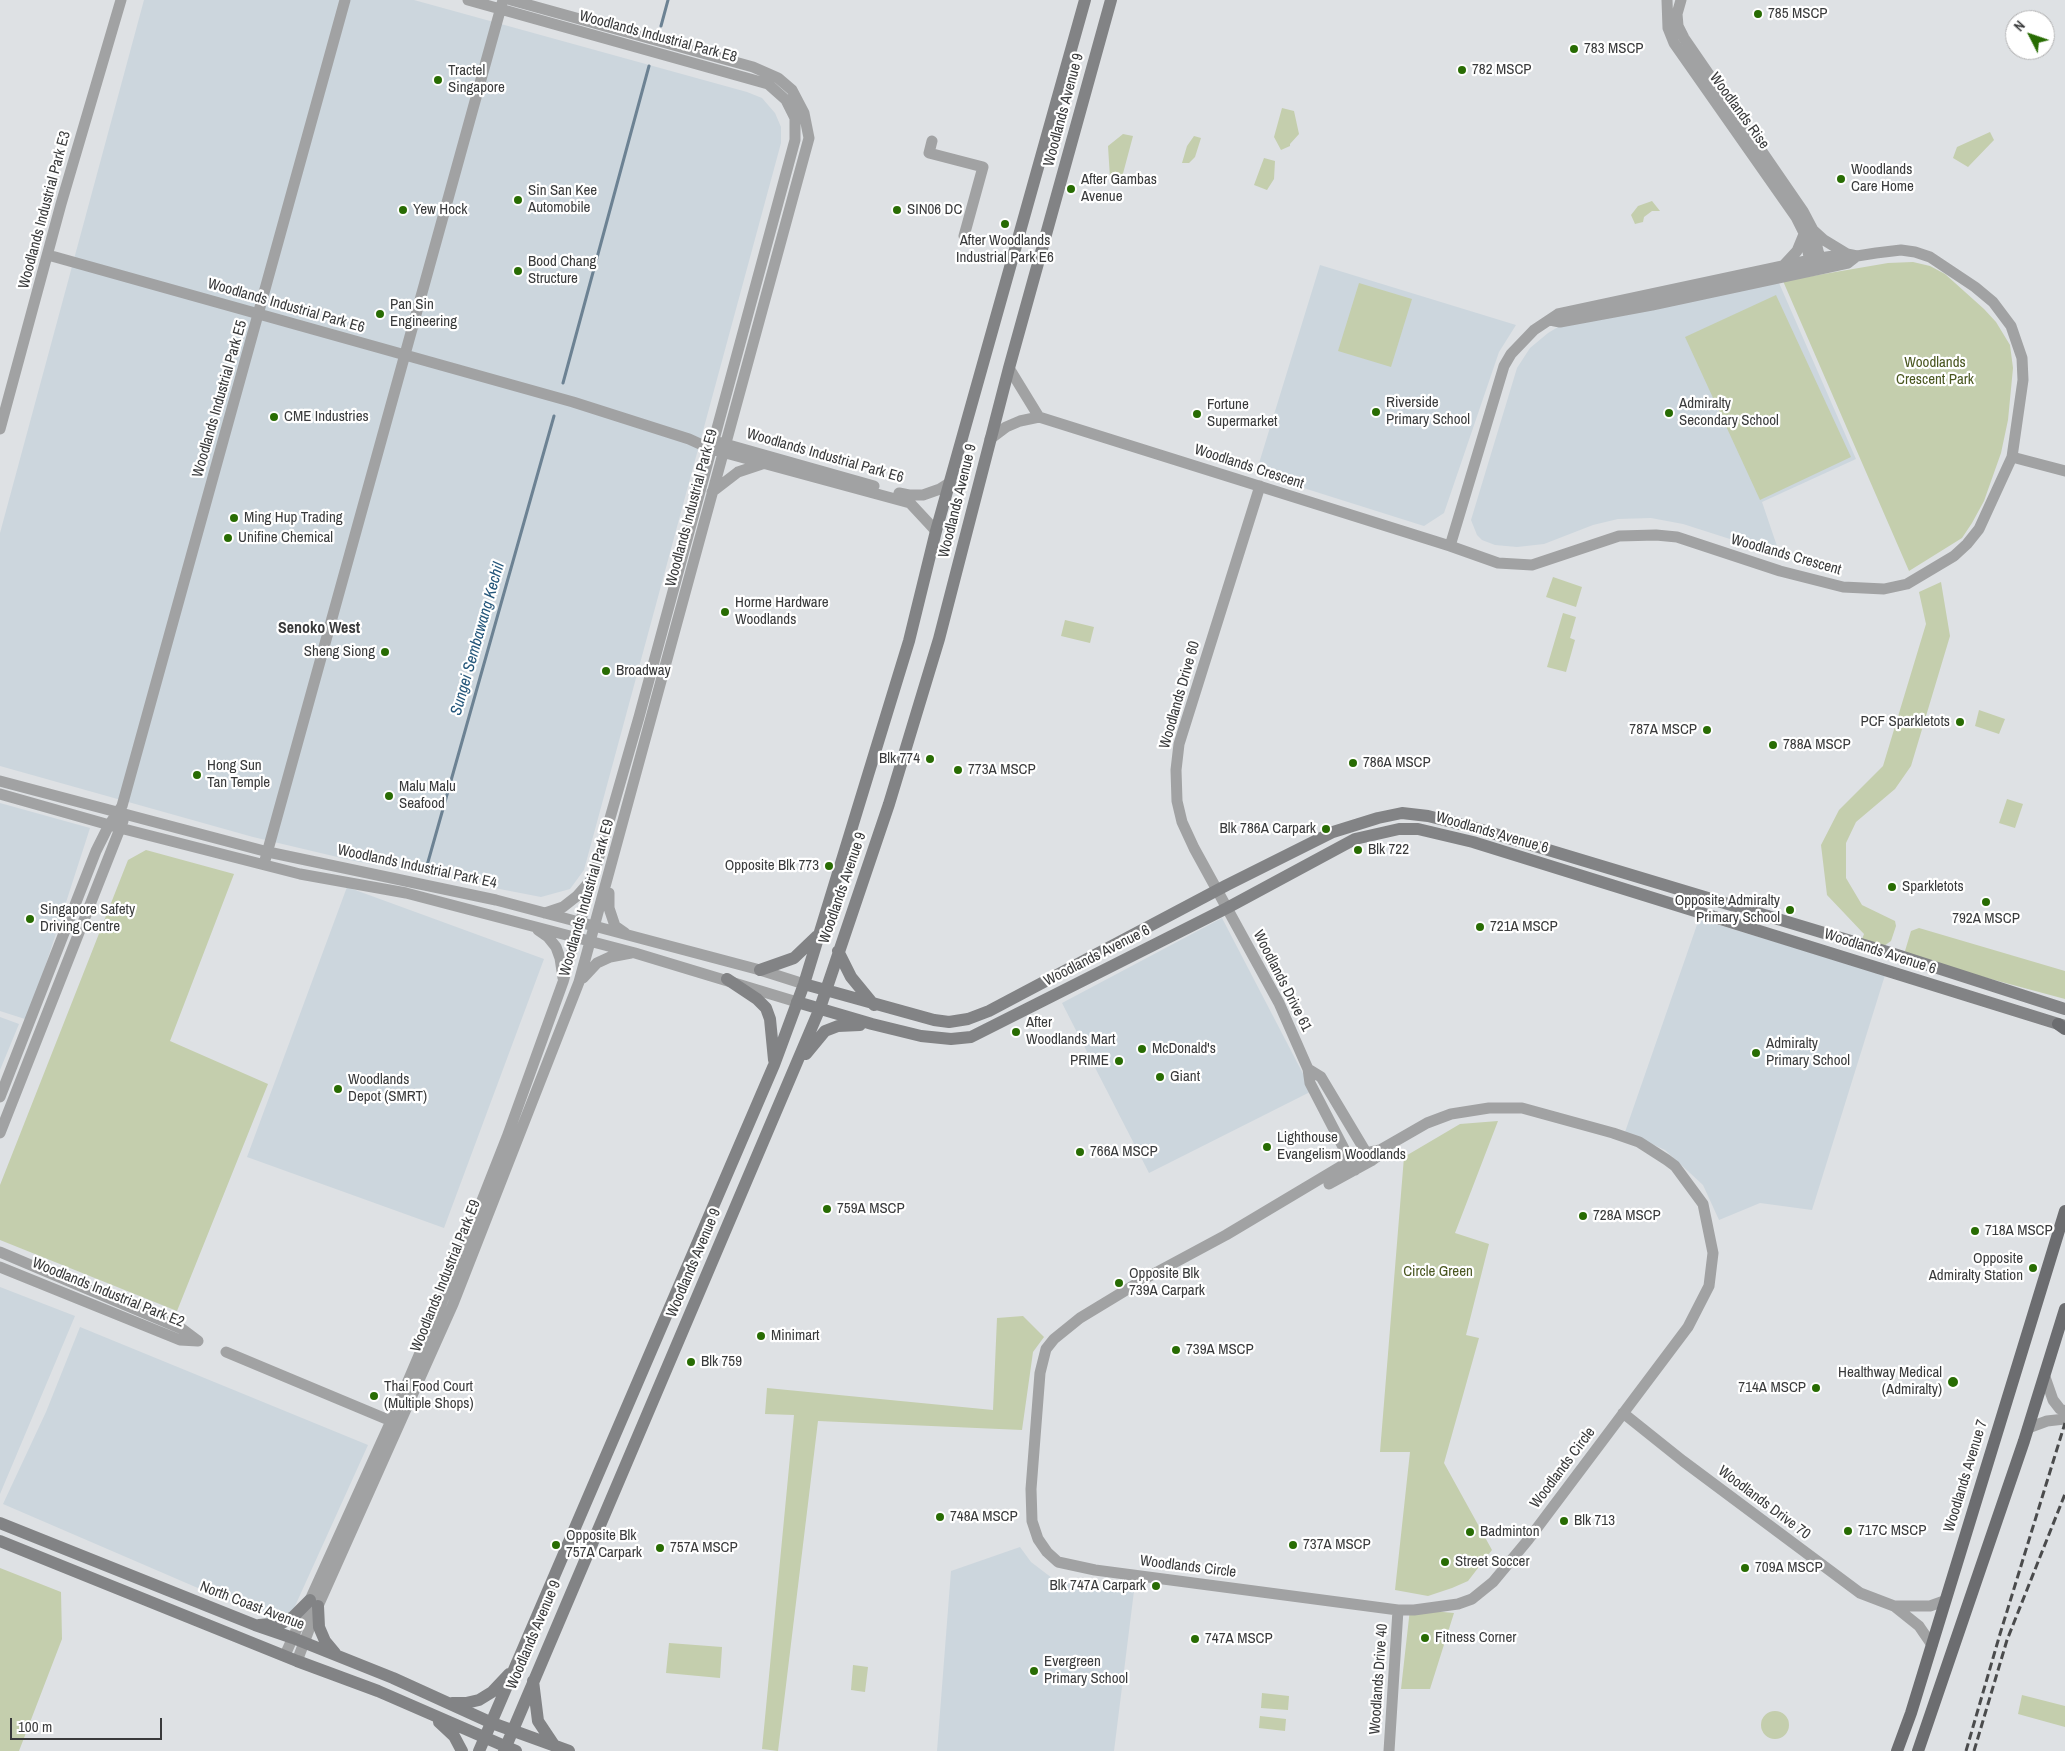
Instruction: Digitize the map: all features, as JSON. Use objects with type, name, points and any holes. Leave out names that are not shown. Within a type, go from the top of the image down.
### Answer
[{"type":"main road","name":"Woodlands Avenue 9","points":[[479,1751],[774,1065],[804,984],[909,641],[936,531],[1086,0]]},
{"type":"main road","name":"Woodlands Avenue 9","points":[[508,1750],[512,1731],[533,1679],[795,1070],[826,991],[889,804],[939,639],[1008,368],[1111,0]]},
{"type":"main road","name":"Woodlands Avenue 6","points":[[826,991],[934,1020],[949,1022],[968,1019],[989,1011],[1218,890],[1334,832],[1402,813],[1428,816],[1472,826],[1894,954],[2065,1009]]},
{"type":"main road","name":"Woodlands Avenue 6","points":[[820,1008],[872,1024],[921,1036],[951,1039],[971,1037],[1227,908],[1355,839],[1399,829],[1418,830],[1482,845],[2063,1026]]},
{"type":"main road","points":[[760,970],[794,958],[819,934]]},
{"type":"main road","points":[[838,951],[851,977],[874,1004]]},
{"type":"main road","points":[[727,979],[766,1008],[770,1019],[774,1065]]},
{"type":"main road","name":"Woodlands Industrial Park E4","points":[[804,984],[826,991]]},
{"type":"main road","name":"Woodlands Industrial Park E4","points":[[797,1002],[820,1008]]},
{"type":"main road","points":[[795,1070],[825,1031],[838,1026],[872,1024]]},
{"type":"main road","name":"Woodlands Avenue 7","points":[[1898,1751],[2065,1211]]},
{"type":"main road","points":[[1918,1751],[2028,1428],[2065,1309]]},
{"type":"main road","name":"North Coast Avenue","points":[[0,1523],[254,1625],[299,1640],[492,1723],[569,1751]]},
{"type":"main road","points":[[0,1541],[291,1658],[378,1690],[508,1750]]},
{"type":"main road","points":[[254,1625],[282,1623],[314,1603],[319,1627],[325,1641],[337,1656]]},
{"type":"main road","points":[[446,1703],[466,1703],[479,1700],[504,1681],[517,1664]]},
{"type":"main road","points":[[533,1679],[537,1717],[541,1728],[554,1746]]},
{"type":"main road","points":[[1911,1713],[1930,1718]]},
{"type":"main road","points":[[431,1715],[454,1736],[462,1751]]},
{"type":"street","name":"Woodlands Industrial Park E3","points":[[0,429],[120,0]]},
{"type":"street","name":"Woodlands Industrial Park E5","points":[[0,1133],[120,828],[121,810],[345,0]]},
{"type":"street","name":"Woodlands Industrial Park E8","points":[[468,0],[509,2],[753,67],[778,78],[792,90],[800,115]]},
{"type":"street","name":"Woodlands Rise","points":[[1667,0],[1668,28],[1676,47],[1785,199],[1809,232],[1835,248],[1852,255]]},
{"type":"street","name":"Woodlands Rise","points":[[1681,0],[1677,14],[1678,26],[1684,38],[1792,194],[1809,232],[1816,264]]},
{"type":"street","name":"Woodlands Industrial Park E8","points":[[509,2],[768,84],[800,115]]},
{"type":"street","points":[[264,864],[405,354],[509,2]]},
{"type":"street","name":"Woodlands Industrial Park E9","points":[[314,1603],[453,1304],[531,1090],[582,922],[592,878],[639,717],[795,140],[800,115]]},
{"type":"street","name":"Woodlands Industrial Park E9","points":[[291,1658],[531,1090],[579,982],[592,942],[809,138],[800,115]]},
{"type":"street","points":[[932,141],[929,153],[983,167],[964,236]]},
{"type":"street","points":[[1784,265],[1797,251],[1809,232]]},
{"type":"street","name":"Woodlands Crescent","points":[[1039,417],[1450,546],[1498,563],[1532,565],[1619,536],[1670,536],[1780,572],[1843,587],[1884,589],[1907,584],[1954,556],[1967,544],[1979,529],[2012,457],[2023,380],[2022,358],[2011,326],[1993,302],[1958,274],[1930,257],[1915,252],[1890,250],[1852,255],[1652,304],[1560,322],[1550,320]]},
{"type":"street","name":"Woodlands Industrial Park E6","points":[[48,255],[546,394],[712,445],[909,496],[930,493],[951,482]]},
{"type":"street","name":"Woodlands Crescent","points":[[1450,546],[1504,366],[1521,341],[1558,314],[1784,265],[1816,264]]},
{"type":"street","points":[[990,439],[1006,427],[1020,421],[1039,417],[1008,368]]},
{"type":"street","name":"Woodlands Industrial Park E6","points":[[724,448],[762,464],[910,503],[936,531]]},
{"type":"street","points":[[2012,457],[2065,471]]},
{"type":"street","points":[[712,492],[738,472],[762,464]]},
{"type":"street","name":"Woodlands Drive 60","points":[[1227,908],[1182,822],[1177,801],[1176,770],[1179,744],[1260,486]]},
{"type":"street","name":"Woodlands Industrial Park E4","points":[[0,780],[121,810],[268,852],[496,900],[760,970],[804,984]]},
{"type":"street","points":[[5,795],[13,784]]},
{"type":"street","name":"Woodlands Industrial Park E4","points":[[5,795],[120,828],[300,874],[406,893],[635,953],[727,979],[797,1002]]},
{"type":"street","points":[[79,816],[83,802]]},
{"type":"street","name":"Woodlands Industrial Park E5","points":[[0,1097],[109,825],[121,810]]},
{"type":"street","points":[[158,837],[162,823]]},
{"type":"street","points":[[222,854],[226,840]]},
{"type":"street","points":[[610,871],[609,908],[615,926],[629,935]]},
{"type":"street","points":[[545,913],[562,907],[577,896],[592,878]]},
{"type":"street","name":"Woodlands Drive 61","points":[[1227,908],[1279,1003],[1308,1069],[1310,1083],[1352,1166]]},
{"type":"street","points":[[531,926],[548,937],[556,947],[560,958],[563,982]]},
{"type":"street","points":[[579,982],[597,963],[610,957],[635,953]]},
{"type":"street","name":"Woodlands Drive 61","points":[[1308,1069],[1322,1077],[1369,1157]]},
{"type":"street","name":"Woodlands Circle","points":[[1489,1108],[1522,1108],[1639,1142],[1675,1166],[1703,1204],[1713,1253],[1709,1286],[1688,1327],[1515,1557],[1482,1592],[1472,1599],[1449,1606],[1398,1610],[1095,1570],[1058,1562],[1047,1552],[1038,1539],[1032,1521],[1031,1502],[1040,1373],[1044,1356],[1054,1338],[1142,1282],[1311,1186],[1369,1157],[1427,1124],[1451,1114],[1489,1108]]},
{"type":"street","name":"Woodlands Industrial Park E2","points":[[0,1252],[182,1329],[198,1341],[180,1340],[0,1266]]},
{"type":"street","points":[[226,1352],[391,1421]]},
{"type":"street","points":[[2044,1377],[2053,1400],[2060,1409],[2065,1411]]},
{"type":"street","name":"Woodlands Drive 70","points":[[1623,1413],[1836,1576],[1871,1599],[1894,1606],[1930,1606],[1944,1602]]},
{"type":"street","points":[[2028,1428],[2047,1421],[2065,1419]]},
{"type":"street","name":"Woodlands Drive 70","points":[[1894,1606],[1919,1626],[1932,1645]]},
{"type":"street","name":"Woodlands Drive 40","points":[[1389,1751],[1398,1610]]},
{"type":"shaded area","points":[[144,0],[414,0],[747,92],[762,98],[775,113],[781,127],[781,143],[584,870],[570,889],[541,897],[350,860],[253,837],[0,766],[0,533]]},
{"type":"shaded area","name":"Riverside Primary School","points":[[1320,265],[1516,325],[1499,352],[1444,513],[1424,526],[1256,473]]},
{"type":"shaded area","name":"Admiralty Secondary School","points":[[1779,283],[1856,459],[1762,502],[1780,555],[1683,524],[1651,518],[1618,519],[1593,525],[1544,544],[1517,547],[1495,545],[1482,540],[1477,535],[1471,520],[1517,368],[1530,348],[1548,333],[1568,321]]},
{"type":"shaded area","name":"Singapore Safety Driving Centre","points":[[0,803],[90,828],[28,1020],[0,1011]]},
{"type":"shaded area","name":"Woodlands Depot (SMRT)","points":[[347,887],[544,959],[444,1228],[247,1157]]},
{"type":"shaded area","points":[[1222,918],[1312,1091],[1149,1173],[1062,1003]]},
{"type":"shaded area","name":"Admiralty Primary School","points":[[1699,919],[1885,975],[1812,1210],[1760,1203],[1719,1220],[1703,1185],[1665,1150],[1625,1132]]},
{"type":"shaded area","points":[[0,1017],[19,1024],[0,1070]]},
{"type":"shaded area","points":[[0,1287],[75,1316],[0,1494]]},
{"type":"shaded area","points":[[80,1327],[368,1445],[286,1626],[3,1504],[46,1412]]},
{"type":"shaded area","name":"Evergreen Primary School","points":[[1020,1547],[1031,1562],[1052,1578],[1064,1582],[1134,1591],[1114,1751],[937,1751],[951,1571]]},
{"type":"green space","points":[[1282,108],[1294,111],[1299,134],[1290,146],[1281,150],[1274,137]]},
{"type":"green space","points":[[1990,132],[1994,140],[1968,167],[1953,158],[1957,147]]},
{"type":"green space","points":[[1123,134],[1133,136],[1121,181],[1110,178],[1108,146]]},
{"type":"green space","points":[[1194,136],[1201,138],[1195,157],[1189,163],[1182,163],[1187,146]]},
{"type":"green space","points":[[1264,158],[1275,161],[1274,179],[1267,190],[1254,185]]},
{"type":"green space","points":[[1652,201],[1660,211],[1652,211],[1644,217],[1643,222],[1635,224],[1631,215],[1638,206]]},
{"type":"green space","name":"Woodlands Crescent Park","points":[[1913,262],[1930,266],[1945,274],[1984,309],[1996,322],[2010,345],[2013,368],[2008,420],[2001,453],[1984,501],[1962,538],[1909,571],[1783,281],[1888,263]]},
{"type":"green space","points":[[1359,283],[1412,299],[1391,367],[1338,351]]},
{"type":"green space","points":[[1776,295],[1851,457],[1760,500],[1685,337]]},
{"type":"green space","points":[[1553,577],[1582,587],[1576,607],[1546,597]]},
{"type":"green space","points":[[1941,582],[1950,636],[1911,766],[1895,789],[1856,822],[1846,843],[1846,878],[1862,905],[1895,921],[1896,926],[1891,941],[1881,948],[1861,942],[1864,934],[1827,895],[1821,845],[1839,810],[1883,766],[1926,624],[1919,592]]},
{"type":"green space","points":[[1563,613],[1576,617],[1570,638],[1575,640],[1566,672],[1547,667]]},
{"type":"green space","points":[[1065,620],[1094,627],[1090,643],[1061,636]]},
{"type":"green space","points":[[1979,710],[2005,719],[1999,734],[1975,726]]},
{"type":"green space","points":[[2007,799],[2023,804],[2015,828],[1999,823]]},
{"type":"green space","points":[[146,850],[234,874],[170,1041],[268,1084],[177,1311],[0,1240],[0,1185],[128,860]]},
{"type":"green space","points":[[1919,928],[2065,971],[2065,999],[1909,957],[1905,951],[1911,931]]},
{"type":"green space","name":"Circle Green","points":[[1498,1121],[1455,1233],[1489,1244],[1466,1335],[1479,1338],[1444,1463],[1492,1550],[1468,1581],[1452,1588],[1428,1596],[1395,1590],[1410,1452],[1380,1452],[1404,1157],[1460,1124]]},
{"type":"green space","points":[[1023,1316],[1044,1337],[1033,1352],[1022,1430],[818,1421],[778,1751],[762,1749],[794,1415],[765,1414],[767,1388],[993,1410],[997,1318]]},
{"type":"green space","points":[[0,1568],[61,1592],[62,1639],[19,1751],[0,1751]]},
{"type":"green space","points":[[1410,1609],[1454,1613],[1430,1689],[1401,1689]]},
{"type":"green space","points":[[669,1643],[722,1647],[720,1678],[666,1673]]},
{"type":"green space","points":[[853,1665],[868,1667],[865,1692],[851,1690]]},
{"type":"green space","points":[[1262,1693],[1289,1696],[1288,1710],[1261,1708]]},
{"type":"green space","points":[[2022,1695],[2065,1706],[2065,1727],[2018,1714]]},
{"type":"green space","points":[[1775,1711],[1785,1715],[1789,1725],[1785,1735],[1775,1739],[1765,1735],[1761,1725],[1765,1715]]},
{"type":"green space","points":[[1260,1716],[1286,1719],[1285,1731],[1259,1728]]},
{"type":"waterway","name":"Sungei Sembawang Kechil","points":[[661,26],[668,0]]},
{"type":"waterway","name":"Sungei Sembawang Kechil","points":[[563,383],[649,66]]},
{"type":"waterway","name":"Sungei Sembawang Kechil","points":[[426,869],[554,416]]},
{"type":"railway","points":[[1966,1751],[2065,1423]]},
{"type":"railway","points":[[1974,1751],[2007,1640],[2065,1494]]},
{"type":"place","name":"785 MSCP","points":[[1758,14]]},
{"type":"place","name":"783 MSCP","points":[[1574,49]]},
{"type":"place","name":"782 MSCP","points":[[1462,70]]},
{"type":"place","name":"Tractel Singapore","points":[[438,80]]},
{"type":"place","name":"Woodlands Care Home","points":[[1841,179]]},
{"type":"place","name":"After Gambas Avenue","points":[[1071,189]]},
{"type":"place","name":"Sin San Kee Automobile","points":[[518,200]]},
{"type":"place","name":"Yew Hock","points":[[403,210]]},
{"type":"place","name":"SIN06 DC","points":[[897,210]]},
{"type":"place","name":"After Woodlands Industrial Park E6","points":[[1005,224]]},
{"type":"place","name":"Bood Chang Structure","points":[[518,271]]},
{"type":"place","name":"Pan Sin Engineering","points":[[380,314]]},
{"type":"place","name":"Riverside Primary School","points":[[1376,412]]},
{"type":"place","name":"Admiralty Secondary School","points":[[1669,413]]},
{"type":"place","name":"Fortune Supermarket","points":[[1197,414]]},
{"type":"place","name":"CME Industries","points":[[274,417]]},
{"type":"place","name":"Ming Hup Trading","points":[[234,518]]},
{"type":"place","name":"Unifine Chemical","points":[[228,538]]},
{"type":"place","name":"Horme Hardware Woodlands","points":[[725,612]]},
{"type":"place","name":"Sheng Siong","points":[[385,652]]},
{"type":"place","name":"Broadway","points":[[606,671]]},
{"type":"place","name":"PCF Sparkletots","points":[[1960,722]]},
{"type":"place","name":"787A MSCP","points":[[1707,730]]},
{"type":"place","name":"788A MSCP","points":[[1773,745]]},
{"type":"place","name":"Blk 774","points":[[930,759]]},
{"type":"place","name":"786A MSCP","points":[[1353,763]]},
{"type":"place","name":"773A MSCP","points":[[958,770]]},
{"type":"place","name":"Hong Sun Tan Temple","points":[[197,775]]},
{"type":"place","name":"Malu Malu Seafood","points":[[389,796]]},
{"type":"place","name":"Blk 786A Carpark","points":[[1326,829]]},
{"type":"place","name":"Blk 722","points":[[1358,850]]},
{"type":"place","name":"Opposite Blk 773","points":[[829,866]]},
{"type":"place","name":"Sparkletots","points":[[1892,887]]},
{"type":"place","name":"792A MSCP","points":[[1986,902]]},
{"type":"place","name":"Opposite Admiralty Primary School","points":[[1790,910]]},
{"type":"place","name":"Singapore Safety Driving Centre","points":[[30,919]]},
{"type":"place","name":"721A MSCP","points":[[1480,927]]},
{"type":"place","name":"After Woodlands Mart","points":[[1016,1032]]},
{"type":"place","name":"McDonald's","points":[[1142,1049]]},
{"type":"place","name":"Admiralty Primary School","points":[[1756,1053]]},
{"type":"place","name":"PRIME","points":[[1119,1061]]},
{"type":"place","name":"Giant","points":[[1160,1077]]},
{"type":"place","name":"Woodlands Depot (SMRT)","points":[[338,1089]]},
{"type":"place","name":"Lighthouse Evangelism Woodlands","points":[[1267,1147]]},
{"type":"place","name":"766A MSCP","points":[[1080,1152]]},
{"type":"place","name":"759A MSCP","points":[[827,1209]]},
{"type":"place","name":"728A MSCP","points":[[1583,1216]]},
{"type":"place","name":"718A MSCP","points":[[1975,1231]]},
{"type":"place","name":"Opposite Admiralty Station","points":[[2033,1268]]},
{"type":"place","name":"Opposite Blk 739A Carpark","points":[[1119,1283]]},
{"type":"place","name":"Minimart","points":[[761,1336]]},
{"type":"place","name":"739A MSCP","points":[[1176,1350]]},
{"type":"place","name":"Blk 759","points":[[691,1362]]},
{"type":"place","name":"Healthway Medical (Admiralty)","points":[[1953,1382]]},
{"type":"place","name":"714A MSCP","points":[[1816,1388]]},
{"type":"place","name":"Thai Food Court (Multiple Shops)","points":[[374,1396]]},
{"type":"place","name":"748A MSCP","points":[[940,1517]]},
{"type":"place","name":"Blk 713","points":[[1564,1521]]},
{"type":"place","name":"717C MSCP","points":[[1848,1531]]},
{"type":"place","name":"Badminton","points":[[1470,1532]]},
{"type":"place","name":"Opposite Blk 757A Carpark","points":[[556,1545]]},
{"type":"place","name":"737A MSCP","points":[[1293,1545]]},
{"type":"place","name":"757A MSCP","points":[[660,1548]]},
{"type":"place","name":"Street Soccer","points":[[1445,1562]]},
{"type":"place","name":"709A MSCP","points":[[1745,1568]]},
{"type":"place","name":"Blk 747A Carpark","points":[[1156,1586]]},
{"type":"place","name":"Fitness Corner","points":[[1425,1638]]},
{"type":"place","name":"747A MSCP","points":[[1195,1639]]},
{"type":"place","name":"Evergreen Primary School","points":[[1034,1671]]},
{"type":"district","name":"Senoko West","points":[[319,629]]}]
